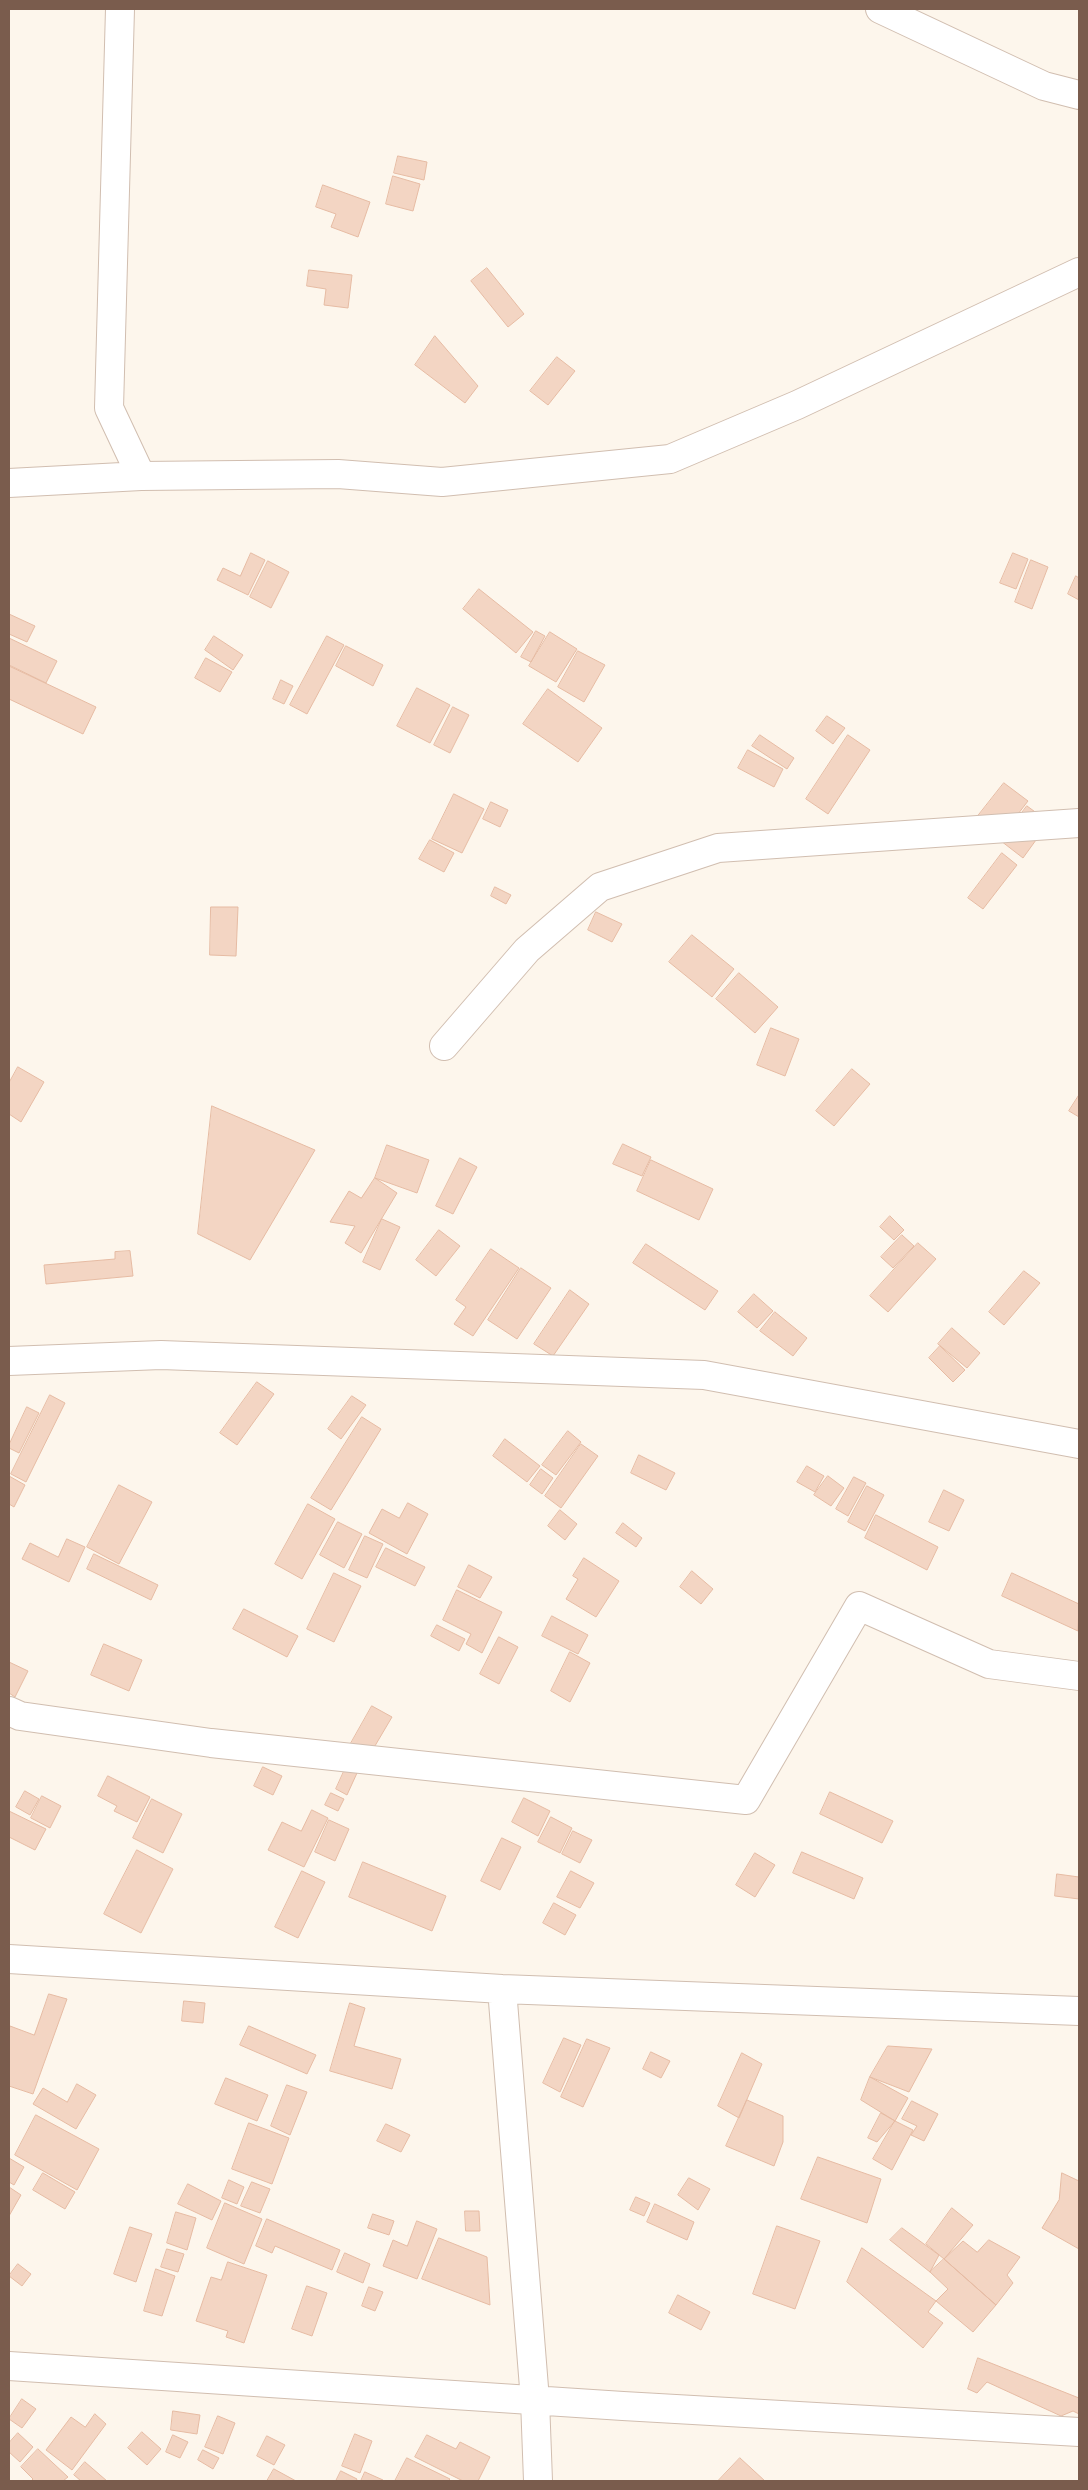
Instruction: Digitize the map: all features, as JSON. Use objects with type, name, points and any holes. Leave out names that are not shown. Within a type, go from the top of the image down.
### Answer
[{"type":"street","points":[[120,9],[109,408],[140,476]]},
{"type":"street","points":[[880,9],[1044,86],[1079,95]]},
{"type":"street","points":[[9,483],[140,476],[338,474],[442,482],[670,459],[797,405],[1079,272]]},
{"type":"street","points":[[444,1046],[526,950],[600,887],[718,848],[1079,823]]},
{"type":"street","points":[[9,1361],[162,1355],[704,1375],[1079,1444]]},
{"type":"street","points":[[9,1711],[20,1716],[211,1744],[746,1800],[859,1606],[989,1664],[1079,1676]]},
{"type":"street","points":[[9,1959],[502,1990],[1079,2011]]},
{"type":"street","points":[[502,1990],[536,2400],[538,2481]]},
{"type":"street","points":[[9,2366],[1079,2432]]},
{"type":"building","points":[[398,156],[427,162],[424,180],[394,173]]},
{"type":"building","points":[[393,176],[420,184],[413,211],[386,204]]},
{"type":"building","points":[[323,185],[370,202],[358,237],[331,227],[336,214],[316,207]]},
{"type":"building","points":[[487,268],[524,314],[508,327],[471,281]]},
{"type":"building","points":[[309,270],[352,275],[348,308],[324,305],[326,289],[307,286]]},
{"type":"building","points":[[435,336],[478,386],[465,403],[415,365]]},
{"type":"building","points":[[557,357],[575,371],[548,405],[530,391]]},
{"type":"building","points":[[251,553],[265,560],[248,595],[217,580],[223,568],[240,576]]},
{"type":"building","points":[[1013,553],[1028,559],[1016,589],[1000,583]]},
{"type":"building","points":[[1031,560],[1048,567],[1032,609],[1015,602]]},
{"type":"building","points":[[268,561],[289,572],[271,608],[250,597]]},
{"type":"building","points":[[1076,576],[1079,578],[1079,600],[1068,594]]},
{"type":"building","points":[[479,589],[533,632],[516,653],[463,609]]},
{"type":"building","points":[[9,614],[35,626],[27,642],[9,634]]},
{"type":"building","points":[[536,631],[545,636],[531,662],[521,657]]},
{"type":"building","points":[[550,632],[577,649],[556,682],[529,666]]},
{"type":"building","points":[[214,636],[243,655],[233,670],[205,650]]},
{"type":"building","points":[[327,636],[344,645],[307,714],[290,705]]},
{"type":"building","points":[[9,638],[57,661],[46,683],[9,665]]},
{"type":"building","points":[[346,646],[383,665],[373,686],[336,666]]},
{"type":"building","points":[[578,651],[605,665],[584,702],[558,687]]},
{"type":"building","points":[[206,658],[232,672],[220,692],[195,678]]},
{"type":"building","points":[[9,666],[96,707],[83,734],[9,699]]},
{"type":"building","points":[[281,680],[293,686],[284,704],[273,699]]},
{"type":"building","points":[[417,688],[450,705],[430,743],[397,726]]},
{"type":"building","points":[[548,689],[602,728],[578,762],[523,724]]},
{"type":"building","points":[[453,707],[469,715],[450,753],[434,745]]},
{"type":"building","points":[[827,716],[845,728],[833,744],[816,731]]},
{"type":"building","points":[[760,735],[794,758],[787,769],[752,746]]},
{"type":"building","points":[[848,735],[870,750],[828,814],[806,799]]},
{"type":"building","points":[[748,750],[783,769],[774,787],[738,768]]},
{"type":"building","points":[[1004,783],[1028,801],[998,840],[974,821]]},
{"type":"building","points":[[454,794],[484,809],[462,853],[432,839]]},
{"type":"building","points":[[491,802],[508,810],[500,827],[483,819]]},
{"type":"building","points":[[1027,806],[1049,822],[1023,858],[1001,841]]},
{"type":"building","points":[[430,840],[454,853],[444,872],[419,859]]},
{"type":"building","points":[[1002,853],[1017,865],[983,909],[968,898]]},
{"type":"building","points":[[495,887],[511,895],[506,904],[491,896]]},
{"type":"building","points":[[211,907],[238,907],[236,956],[210,955]]},
{"type":"building","points":[[596,912],[622,924],[612,942],[588,930]]},
{"type":"building","points":[[692,935],[734,969],[712,997],[669,962]]},
{"type":"building","points":[[739,973],[778,1007],[755,1033],[716,999]]},
{"type":"building","points":[[771,1028],[799,1039],[785,1076],[757,1065]]},
{"type":"building","points":[[18,1067],[44,1082],[21,1122],[9,1114],[9,1083]]},
{"type":"building","points":[[852,1069],[870,1084],[834,1126],[816,1111]]},
{"type":"building","points":[[1079,1095],[1079,1117],[1069,1111]]},
{"type":"building","points":[[212,1106],[315,1150],[250,1260],[198,1234]]},
{"type":"building","points":[[623,1144],[651,1157],[642,1176],[613,1164]]},
{"type":"building","points":[[387,1145],[429,1160],[417,1193],[375,1178]]},
{"type":"building","points":[[460,1158],[477,1167],[453,1214],[436,1206]]},
{"type":"building","points":[[651,1160],[713,1189],[699,1220],[637,1191]]},
{"type":"building","points":[[375,1178],[397,1193],[361,1253],[345,1243],[355,1226],[330,1222],[349,1191],[361,1198]]},
{"type":"building","points":[[890,1216],[904,1230],[894,1240],[880,1227]]},
{"type":"building","points":[[382,1219],[400,1227],[380,1270],[363,1262]]},
{"type":"building","points":[[439,1230],[460,1246],[436,1276],[416,1260]]},
{"type":"building","points":[[902,1235],[914,1246],[893,1268],[881,1257]]},
{"type":"building","points":[[918,1243],[936,1259],[888,1312],[870,1296]]},
{"type":"building","points":[[646,1244],[718,1291],[705,1310],[633,1263]]},
{"type":"building","points":[[491,1249],[519,1268],[473,1336],[454,1324],[466,1307],[456,1300]]},
{"type":"building","points":[[130,1251],[133,1276],[46,1284],[44,1265],[115,1259],[115,1252]]},
{"type":"building","points":[[521,1268],[551,1288],[517,1339],[488,1320]]},
{"type":"building","points":[[1024,1271],[1040,1283],[1004,1325],[989,1312]]},
{"type":"building","points":[[570,1290],[589,1304],[553,1356],[534,1344]]},
{"type":"building","points":[[754,1294],[773,1311],[757,1328],[738,1312]]},
{"type":"building","points":[[775,1312],[807,1338],[793,1356],[760,1331]]},
{"type":"building","points":[[952,1328],[980,1353],[967,1368],[938,1344]]},
{"type":"building","points":[[940,1346],[965,1370],[953,1382],[929,1358]]},
{"type":"building","points":[[257,1382],[274,1394],[237,1445],[220,1433]]},
{"type":"building","points":[[50,1395],[65,1403],[26,1482],[11,1474]]},
{"type":"building","points":[[352,1396],[366,1405],[341,1439],[328,1429]]},
{"type":"building","points":[[27,1407],[39,1413],[19,1453],[9,1448],[9,1445]]},
{"type":"building","points":[[362,1417],[381,1429],[331,1510],[311,1498]]},
{"type":"building","points":[[568,1431],[581,1442],[556,1475],[542,1465]]},
{"type":"building","points":[[505,1439],[540,1466],[527,1482],[493,1456]]},
{"type":"building","points":[[581,1444],[598,1456],[561,1508],[545,1496]]},
{"type":"building","points":[[639,1455],[675,1473],[666,1490],[631,1473]]},
{"type":"building","points":[[807,1466],[824,1476],[815,1492],[797,1482]]},
{"type":"building","points":[[541,1469],[553,1478],[542,1494],[530,1485]]},
{"type":"building","points":[[9,1476],[25,1485],[14,1507],[9,1504]]},
{"type":"building","points":[[828,1476],[844,1488],[831,1506],[814,1495]]},
{"type":"building","points":[[854,1477],[866,1483],[848,1516],[836,1509]]},
{"type":"building","points":[[119,1485],[152,1502],[119,1564],[87,1547]]},
{"type":"building","points":[[867,1486],[884,1495],[865,1531],[848,1522]]},
{"type":"building","points":[[944,1490],[964,1500],[949,1531],[929,1522]]},
{"type":"building","points":[[408,1503],[428,1514],[407,1554],[369,1533],[382,1509],[399,1518]]},
{"type":"building","points":[[308,1504],[335,1519],[302,1579],[275,1564]]},
{"type":"building","points":[[560,1510],[577,1524],[565,1540],[548,1526]]},
{"type":"building","points":[[876,1515],[938,1547],[927,1570],[865,1538]]},
{"type":"building","points":[[338,1522],[362,1534],[344,1568],[320,1555]]},
{"type":"building","points":[[623,1523],[642,1538],[636,1547],[616,1533]]},
{"type":"building","points":[[365,1536],[383,1544],[367,1578],[349,1570]]},
{"type":"building","points":[[67,1539],[85,1547],[69,1582],[22,1559],[30,1543],[58,1557]]},
{"type":"building","points":[[386,1548],[425,1567],[415,1586],[376,1567]]},
{"type":"building","points":[[94,1554],[158,1585],[151,1600],[87,1569]]},
{"type":"building","points":[[584,1558],[619,1581],[596,1617],[566,1599],[578,1579],[573,1576]]},
{"type":"building","points":[[469,1565],[492,1577],[480,1598],[458,1587]]},
{"type":"building","points":[[692,1571],[713,1589],[701,1604],[680,1587]]},
{"type":"building","points":[[334,1573],[361,1586],[334,1642],[307,1629]]},
{"type":"building","points":[[1012,1573],[1079,1604],[1078,1631],[1002,1596]]},
{"type":"building","points":[[457,1590],[502,1612],[482,1653],[466,1644],[471,1634],[443,1620]]},
{"type":"building","points":[[244,1609],[298,1636],[287,1657],[233,1629]]},
{"type":"building","points":[[552,1616],[588,1635],[578,1654],[542,1636]]},
{"type":"building","points":[[437,1625],[465,1639],[459,1651],[431,1636]]},
{"type":"building","points":[[499,1637],[518,1647],[499,1684],[480,1674]]},
{"type":"building","points":[[104,1644],[142,1660],[129,1691],[91,1675]]},
{"type":"building","points":[[570,1652],[590,1663],[570,1702],[551,1691]]},
{"type":"building","points":[[9,1662],[28,1671],[15,1697],[9,1693]]},
{"type":"building","points":[[372,1706],[392,1717],[369,1756],[350,1745]]},
{"type":"building","points":[[263,1767],[282,1776],[273,1795],[254,1786]]},
{"type":"building","points":[[346,1767],[357,1773],[347,1795],[336,1789]]},
{"type":"building","points":[[108,1776],[150,1797],[137,1822],[114,1811],[117,1806],[98,1796]]},
{"type":"building","points":[[25,1791],[39,1799],[30,1815],[16,1807]]},
{"type":"building","points":[[830,1792],[893,1821],[882,1843],[820,1814]]},
{"type":"building","points":[[331,1793],[344,1799],[338,1811],[325,1805]]},
{"type":"building","points":[[42,1796],[61,1806],[50,1828],[31,1818]]},
{"type":"building","points":[[524,1798],[550,1811],[538,1836],[512,1822]]},
{"type":"building","points":[[152,1799],[182,1814],[163,1853],[133,1838]]},
{"type":"building","points":[[312,1810],[328,1818],[304,1867],[268,1850],[282,1822],[301,1831]]},
{"type":"building","points":[[9,1811],[46,1829],[35,1850],[9,1837]]},
{"type":"building","points":[[551,1817],[572,1828],[560,1853],[538,1842]]},
{"type":"building","points":[[329,1820],[349,1829],[335,1861],[315,1852]]},
{"type":"building","points":[[573,1831],[592,1840],[580,1863],[562,1854]]},
{"type":"building","points":[[502,1838],[521,1847],[500,1890],[481,1881]]},
{"type":"building","points":[[137,1850],[173,1869],[141,1933],[104,1914]]},
{"type":"building","points":[[802,1852],[863,1878],[854,1899],[793,1873]]},
{"type":"building","points":[[755,1853],[775,1865],[755,1897],[736,1885]]},
{"type":"building","points":[[363,1862],[446,1896],[432,1931],[349,1897]]},
{"type":"building","points":[[302,1871],[325,1882],[298,1938],[275,1927]]},
{"type":"building","points":[[571,1871],[594,1883],[580,1908],[557,1897]]},
{"type":"building","points":[[1057,1874],[1079,1877],[1079,1899],[1055,1896]]},
{"type":"building","points":[[554,1903],[576,1915],[565,1935],[543,1923]]},
{"type":"building","points":[[49,1994],[67,1999],[33,2094],[9,2086],[9,2030],[10,2026],[34,2035]]},
{"type":"building","points":[[184,2001],[205,2003],[203,2023],[182,2021]]},
{"type":"building","points":[[350,2003],[365,2008],[354,2046],[401,2059],[392,2089],[330,2071]]},
{"type":"building","points":[[249,2026],[316,2055],[307,2074],[240,2045]]},
{"type":"building","points":[[564,2038],[581,2045],[560,2092],[543,2083]]},
{"type":"building","points":[[587,2039],[610,2048],[583,2107],[561,2097]]},
{"type":"building","points":[[888,2046],[932,2049],[909,2092],[870,2077]]},
{"type":"building","points":[[651,2052],[670,2061],[661,2078],[643,2069]]},
{"type":"building","points":[[742,2053],[762,2064],[739,2118],[718,2106]]},
{"type":"building","points":[[870,2077],[908,2098],[895,2121],[861,2100]]},
{"type":"building","points":[[226,2078],[268,2095],[257,2121],[215,2104]]},
{"type":"building","points":[[77,2084],[96,2095],[76,2129],[33,2104],[43,2088],[67,2102]]},
{"type":"building","points":[[287,2085],[307,2092],[290,2135],[271,2126]]},
{"type":"building","points":[[747,2100],[783,2116],[783,2142],[774,2166],[726,2146]]},
{"type":"building","points":[[912,2101],[938,2114],[924,2141],[911,2135],[917,2126],[902,2119]]},
{"type":"building","points":[[881,2113],[895,2121],[877,2142],[868,2138]]},
{"type":"building","points":[[36,2115],[99,2149],[77,2190],[15,2155]]},
{"type":"building","points":[[895,2121],[913,2130],[892,2170],[873,2159]]},
{"type":"building","points":[[249,2123],[289,2138],[272,2184],[232,2169]]},
{"type":"building","points":[[386,2124],[410,2135],[401,2152],[377,2141]]},
{"type":"building","points":[[818,2157],[881,2179],[867,2223],[801,2199]]},
{"type":"building","points":[[9,2158],[24,2167],[14,2185],[9,2182]]},
{"type":"building","points":[[43,2173],[75,2192],[65,2209],[33,2190]]},
{"type":"building","points":[[1062,2173],[1079,2181],[1079,2249],[1042,2228],[1059,2200]]},
{"type":"building","points":[[689,2178],[710,2189],[698,2210],[678,2195]]},
{"type":"building","points":[[229,2180],[244,2187],[237,2204],[222,2198]]},
{"type":"building","points":[[252,2182],[270,2189],[260,2213],[241,2206]]},
{"type":"building","points":[[188,2184],[221,2201],[212,2220],[178,2204]]},
{"type":"building","points":[[9,2187],[21,2195],[9,2216]]},
{"type":"building","points":[[636,2197],[650,2203],[644,2216],[630,2210]]},
{"type":"building","points":[[225,2203],[262,2219],[244,2264],[207,2248]]},
{"type":"building","points":[[655,2204],[694,2222],[687,2240],[647,2222]]},
{"type":"building","points":[[952,2208],[973,2225],[944,2259],[926,2244]]},
{"type":"building","points":[[465,2211],[479,2211],[480,2231],[466,2231]]},
{"type":"building","points":[[176,2212],[196,2218],[187,2250],[167,2243]]},
{"type":"building","points":[[373,2214],[394,2221],[389,2235],[368,2228]]},
{"type":"building","points":[[267,2219],[340,2250],[332,2270],[275,2246],[272,2253],[256,2246]]},
{"type":"building","points":[[417,2221],[437,2229],[417,2279],[383,2266],[393,2240],[407,2246]]},
{"type":"building","points":[[777,2226],[820,2241],[795,2309],[753,2294]]},
{"type":"building","points":[[130,2227],[152,2234],[136,2282],[114,2274]]},
{"type":"building","points":[[902,2228],[939,2255],[930,2272],[890,2240]]},
{"type":"building","points":[[439,2238],[487,2257],[490,2305],[422,2279]]},
{"type":"building","points":[[989,2240],[1020,2257],[1007,2275],[1013,2283],[996,2305],[944,2259],[963,2241],[977,2252]]},
{"type":"building","points":[[862,2248],[936,2301],[928,2312],[943,2323],[923,2348],[847,2282]]},
{"type":"building","points":[[167,2249],[184,2254],[178,2272],[161,2267]]},
{"type":"building","points":[[345,2253],[370,2264],[363,2283],[337,2272]]},
{"type":"building","points":[[944,2259],[996,2305],[973,2332],[936,2301],[948,2289],[930,2272]]},
{"type":"building","points":[[228,2262],[267,2275],[244,2343],[226,2337],[228,2331],[196,2321],[211,2277],[221,2280]]},
{"type":"building","points":[[18,2264],[31,2274],[22,2286],[9,2276]]},
{"type":"building","points":[[156,2269],[175,2276],[162,2316],[144,2311]]},
{"type":"building","points":[[307,2286],[327,2293],[312,2336],[292,2329]]},
{"type":"building","points":[[369,2287],[383,2292],[375,2311],[362,2306]]},
{"type":"building","points":[[678,2295],[710,2312],[701,2330],[669,2313]]},
{"type":"building","points":[[978,2358],[1079,2398],[1079,2414],[1073,2411],[1061,2416],[987,2382],[977,2393],[968,2389]]},
{"type":"building","points":[[22,2399],[36,2409],[22,2428],[9,2419]]},
{"type":"building","points":[[173,2411],[200,2415],[197,2434],[171,2430]]},
{"type":"building","points":[[95,2414],[106,2424],[72,2470],[46,2450],[71,2417],[85,2427]]},
{"type":"building","points":[[218,2416],[235,2423],[223,2454],[205,2447]]},
{"type":"building","points":[[142,2432],[161,2449],[147,2465],[128,2448]]},
{"type":"building","points":[[18,2433],[33,2447],[20,2462],[9,2452],[9,2443]]},
{"type":"building","points":[[355,2434],[372,2441],[360,2473],[342,2466]]},
{"type":"building","points":[[173,2435],[188,2442],[180,2458],[166,2452]]},
{"type":"building","points":[[427,2435],[456,2449],[460,2442],[490,2457],[478,2481],[463,2481],[415,2457]]},
{"type":"building","points":[[267,2436],[285,2445],[274,2465],[257,2456]]},
{"type":"building","points":[[38,2449],[68,2477],[63,2481],[31,2481],[33,2479],[21,2467]]},
{"type":"building","points":[[203,2450],[219,2458],[213,2469],[198,2460]]},
{"type":"building","points":[[407,2458],[450,2479],[448,2481],[395,2481]]},
{"type":"building","points":[[740,2458],[765,2481],[718,2481]]},
{"type":"building","points":[[85,2462],[107,2481],[81,2481],[74,2475]]},
{"type":"building","points":[[274,2469],[296,2481],[267,2481]]},
{"type":"building","points":[[341,2471],[357,2479],[356,2481],[336,2481]]},
{"type":"building","points":[[365,2472],[383,2480],[361,2481]]}]
